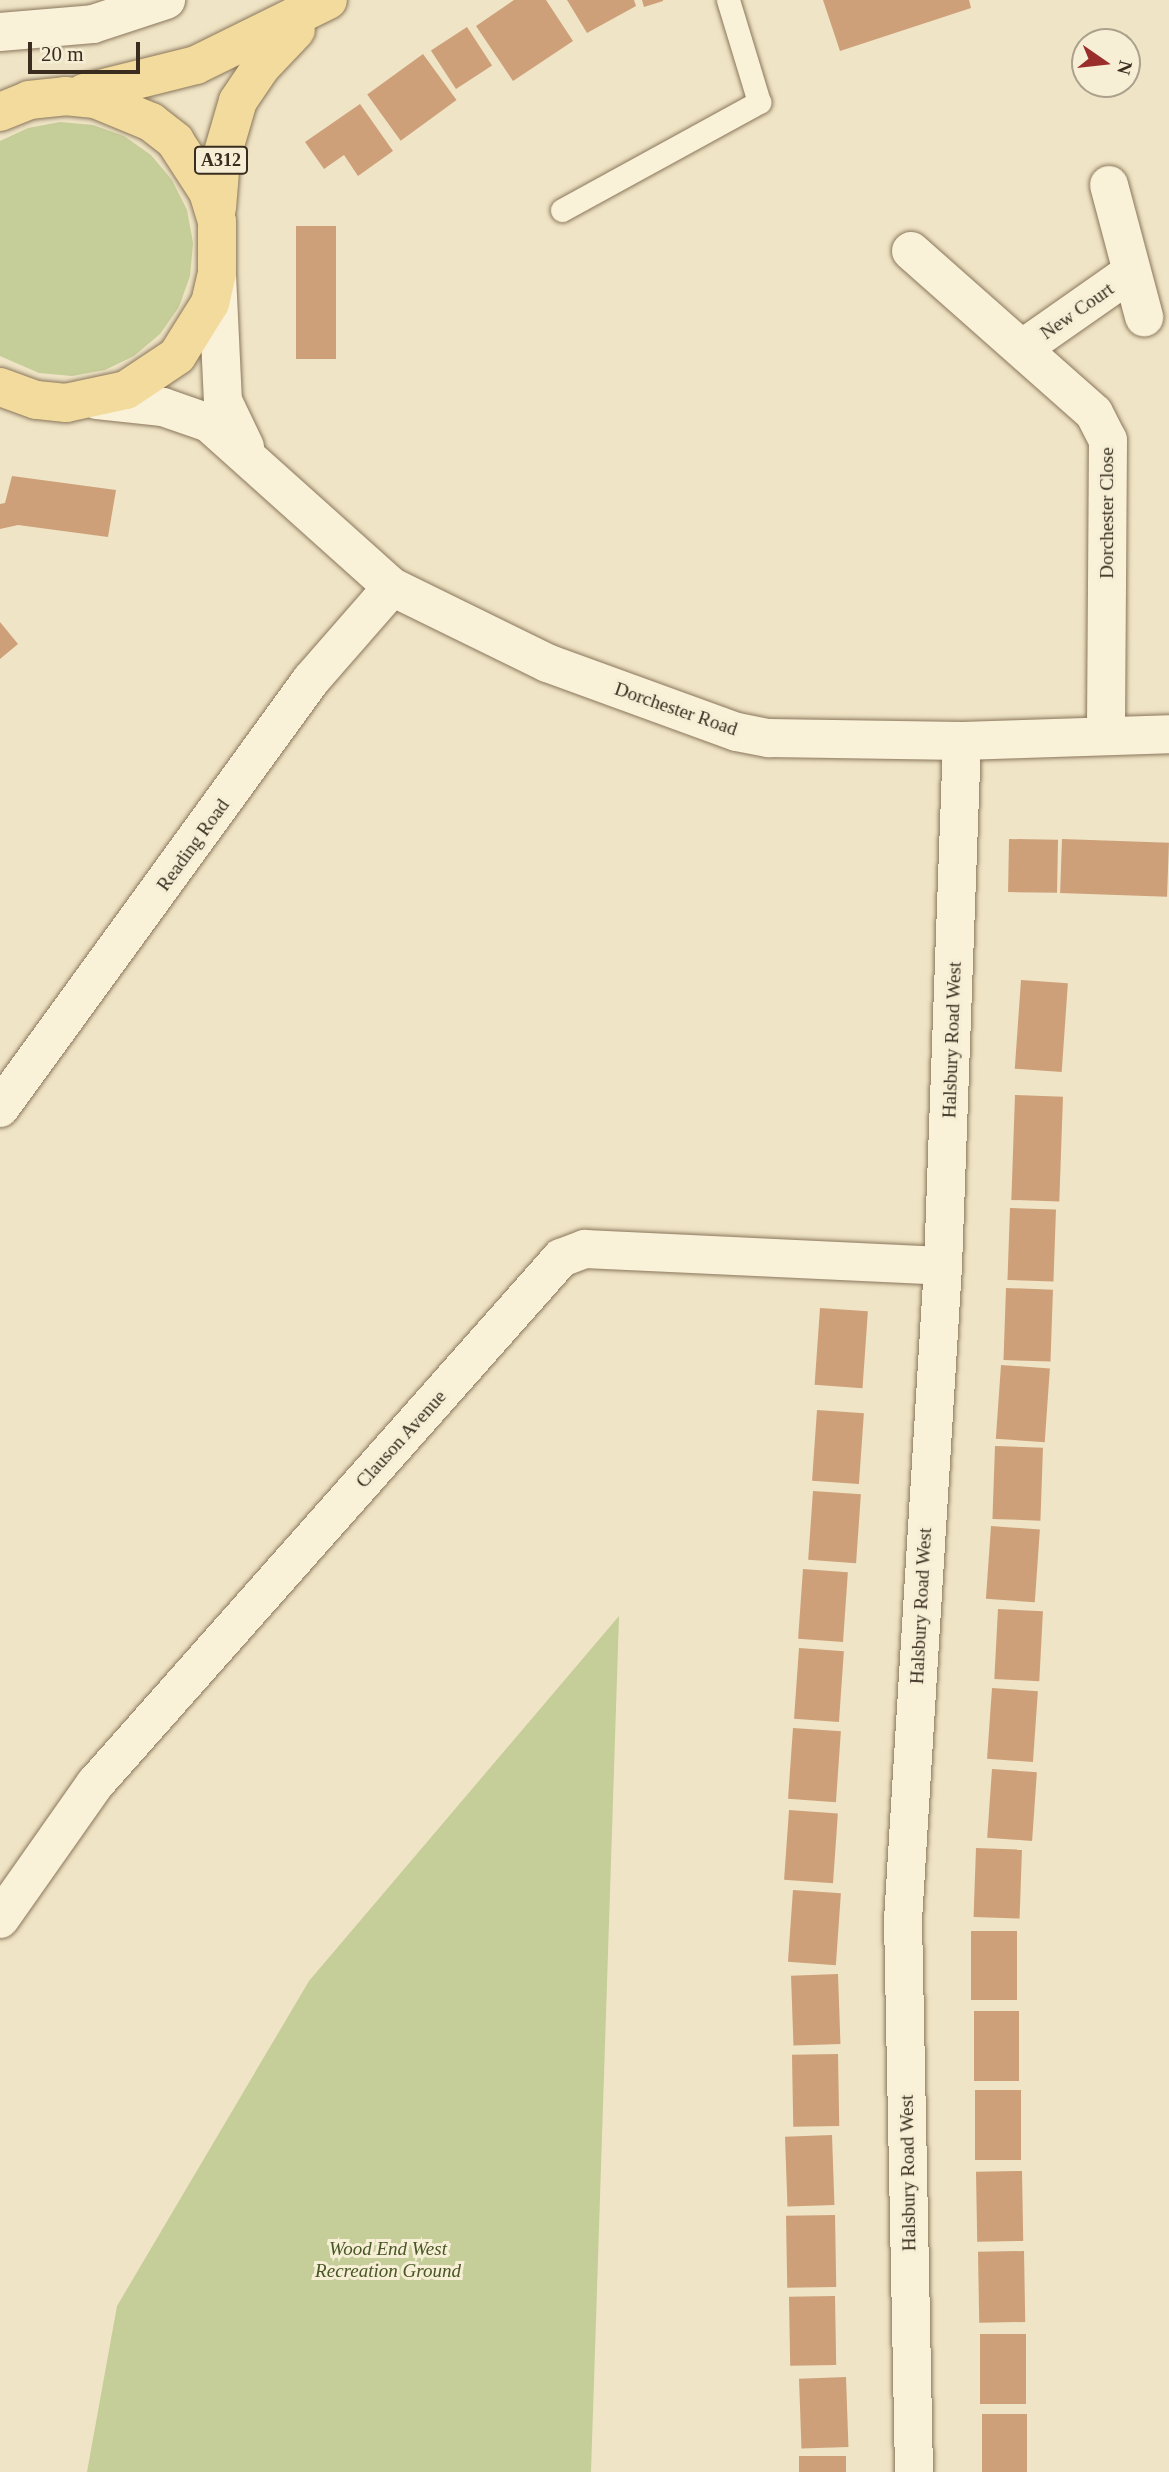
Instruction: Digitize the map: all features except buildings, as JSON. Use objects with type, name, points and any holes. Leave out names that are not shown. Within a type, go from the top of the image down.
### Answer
[{"type":"main road","name":"A312","points":[[24,102],[196,65],[330,0]]},
{"type":"main road","name":"A312","points":[[217,221],[221,159],[238,101],[282,43],[330,0]]},
{"type":"main road","points":[[0,402],[81,401],[153,376],[177,356],[210,303],[217,273],[217,221],[194,165],[175,141],[124,108],[24,102]]},
{"type":"main road","points":[[0,387],[36,400],[81,401]]},
{"type":"street","points":[[0,32],[93,24],[166,0]]},
{"type":"street","name":"New Court","points":[[1109,185],[1130,273],[1144,317]]},
{"type":"street","name":"Dorchester Close","points":[[911,251],[1094,413],[1108,440],[1106,735]]},
{"type":"street","name":"Dorchester Road","points":[[217,273],[223,401],[255,460]]},
{"type":"street","name":"New Court","points":[[1023,348],[1130,273]]},
{"type":"street","name":"Dorchester Road","points":[[81,401],[186,412],[224,432],[392,587],[547,663],[737,733],[769,738],[962,741],[1169,734]]},
{"type":"street","name":"Reading Road","points":[[0,1108],[312,680],[392,587]]},
{"type":"street","name":"Halsbury Road West","points":[[914,2472],[903,1920],[943,1266],[962,741]]},
{"type":"street","name":"Clauson Avenue","points":[[0,1919],[95,1784],[561,1258],[585,1249],[943,1266]]},
{"type":"lane","points":[[562,210],[759,102],[729,0]]},
{"type":"green space","points":[[60,122],[93,125],[124,136],[151,155],[172,180],[187,210],[193,243],[190,276],[179,307],[160,334],[134,356],[105,370],[72,376],[39,373],[0,356],[0,141],[28,128]]},
{"type":"green space","name":"Wood End West Recreation Ground","points":[[619,1616],[591,2472],[87,2472],[117,2306],[309,1981]]}]
